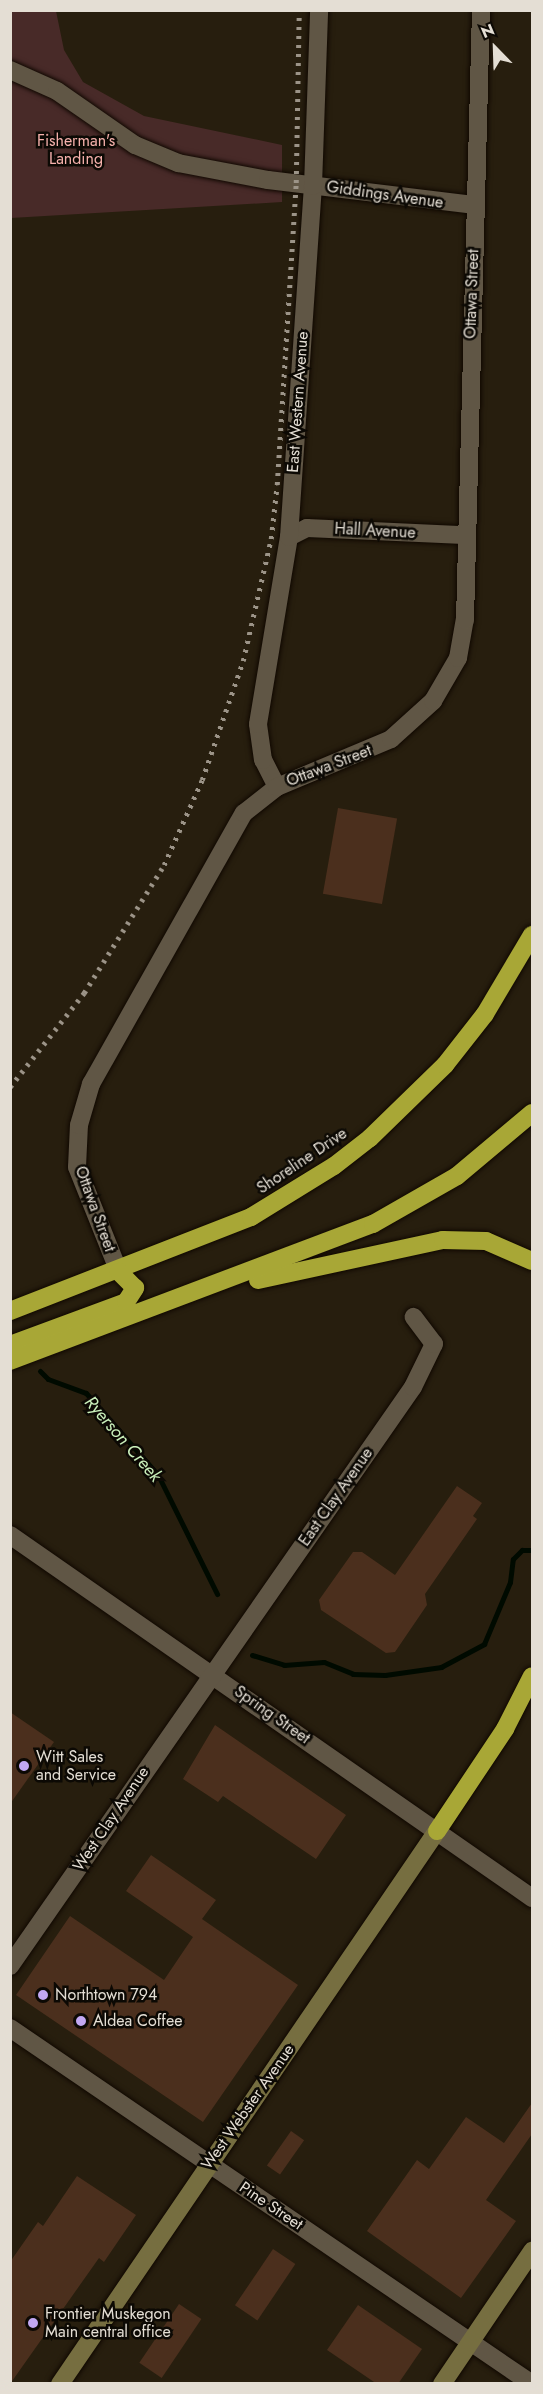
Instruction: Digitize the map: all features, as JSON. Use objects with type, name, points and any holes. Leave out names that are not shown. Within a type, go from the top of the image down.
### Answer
[{"type":"highway","name":"Shoreline Drive","points":[[10,1311],[119,1272],[251,1217],[292,1194],[370,1138],[446,1065],[485,1014],[532,935]]},
{"type":"highway","points":[[10,1361],[326,1245],[419,1200],[490,1150],[532,1113]]},
{"type":"highway","points":[[209,1289],[443,1240],[486,1241],[532,1261]]},
{"type":"highway","points":[[10,1344],[126,1302],[133,1296],[134,1281],[119,1272]]},
{"type":"highway","points":[[437,1831],[505,1729],[532,1677]]},
{"type":"main road","name":"West Webster Avenue","points":[[60,2384],[437,1831]]},
{"type":"main road","points":[[442,2384],[532,2251]]},
{"type":"street","name":"East Western Avenue","points":[[276,787],[263,760],[258,724],[289,537],[305,184],[319,10]]},
{"type":"street","name":"Ottawa Street","points":[[119,1272],[77,1167],[83,1104],[231,832],[257,800],[276,787],[368,753],[391,739],[449,678],[463,638],[480,10]]},
{"type":"street","name":"Giddings Avenue","points":[[10,70],[57,91],[135,145],[178,163],[305,184],[475,205]]},
{"type":"street","name":"Hall Avenue","points":[[289,537],[307,528],[464,535]]},
{"type":"street","name":"East Clay Avenue","points":[[212,1673],[413,1387],[434,1344],[414,1317]]},
{"type":"street","name":"Spring Street","points":[[10,1535],[212,1673],[532,1898]]},
{"type":"street","name":"West Clay Avenue","points":[[10,1966],[212,1673]]},
{"type":"street","name":"Pine Street","points":[[10,2028],[532,2384]]},
{"type":"green space","name":"Fisherman's Landing","points":[[11,11],[56,11],[64,50],[83,82],[144,116],[282,145],[282,202],[11,218]]},
{"type":"building","points":[[338,808],[397,818],[382,904],[323,894]]},
{"type":"building","points":[[457,1486],[482,1503],[473,1516],[477,1519],[425,1594],[427,1605],[395,1652],[386,1653],[321,1610],[319,1600],[353,1552],[362,1552],[395,1575]]},
{"type":"building","name":"Witt Sales and Service","points":[[10,1712],[54,1742],[10,1804]]},
{"type":"building","points":[[215,1725],[346,1815],[316,1859],[223,1796],[218,1802],[183,1779]]},
{"type":"building","points":[[151,1855],[216,1900],[202,1919],[298,1985],[203,2122],[16,1995],[70,1916],[164,1980],[193,1937],[126,1891]]},
{"type":"building","points":[[532,2103],[532,2134],[486,2200],[516,2221],[461,2298],[367,2231],[417,2160],[429,2169],[466,2117],[504,2143]]},
{"type":"building","points":[[291,2131],[304,2140],[280,2175],[267,2165]]},
{"type":"building","name":"Frontier Muskegon Main central office","points":[[77,2176],[136,2215],[104,2262],[99,2258],[10,2384],[10,2262],[38,2222],[43,2226]]},
{"type":"building","points":[[273,2249],[295,2264],[257,2320],[235,2305]]},
{"type":"building","points":[[179,2304],[201,2319],[162,2378],[139,2363]]},
{"type":"building","points":[[358,2305],[422,2349],[398,2384],[377,2384],[327,2350]]},
{"type":"waterway","name":"Ryerson Creek","points":[[40,1371],[48,1379],[86,1393],[158,1475],[217,1594]]},
{"type":"waterway","name":"Ryerson Creek","points":[[252,1655],[284,1665],[324,1662],[353,1674],[385,1675],[441,1667],[484,1644],[510,1582],[513,1559],[522,1550],[532,1550]]},
{"type":"railway","points":[[10,1087],[84,993],[164,865],[202,780],[243,661],[271,539],[277,485],[296,183],[299,10]]},
{"type":"place","name":"Witt Sales and Service","points":[[24,1766]]},
{"type":"place","name":"Northtown 794","points":[[43,1995]]},
{"type":"place","name":"Aldea Coffee","points":[[81,2021]]},
{"type":"place","name":"Frontier Muskegon Main central office","points":[[33,2323]]}]
